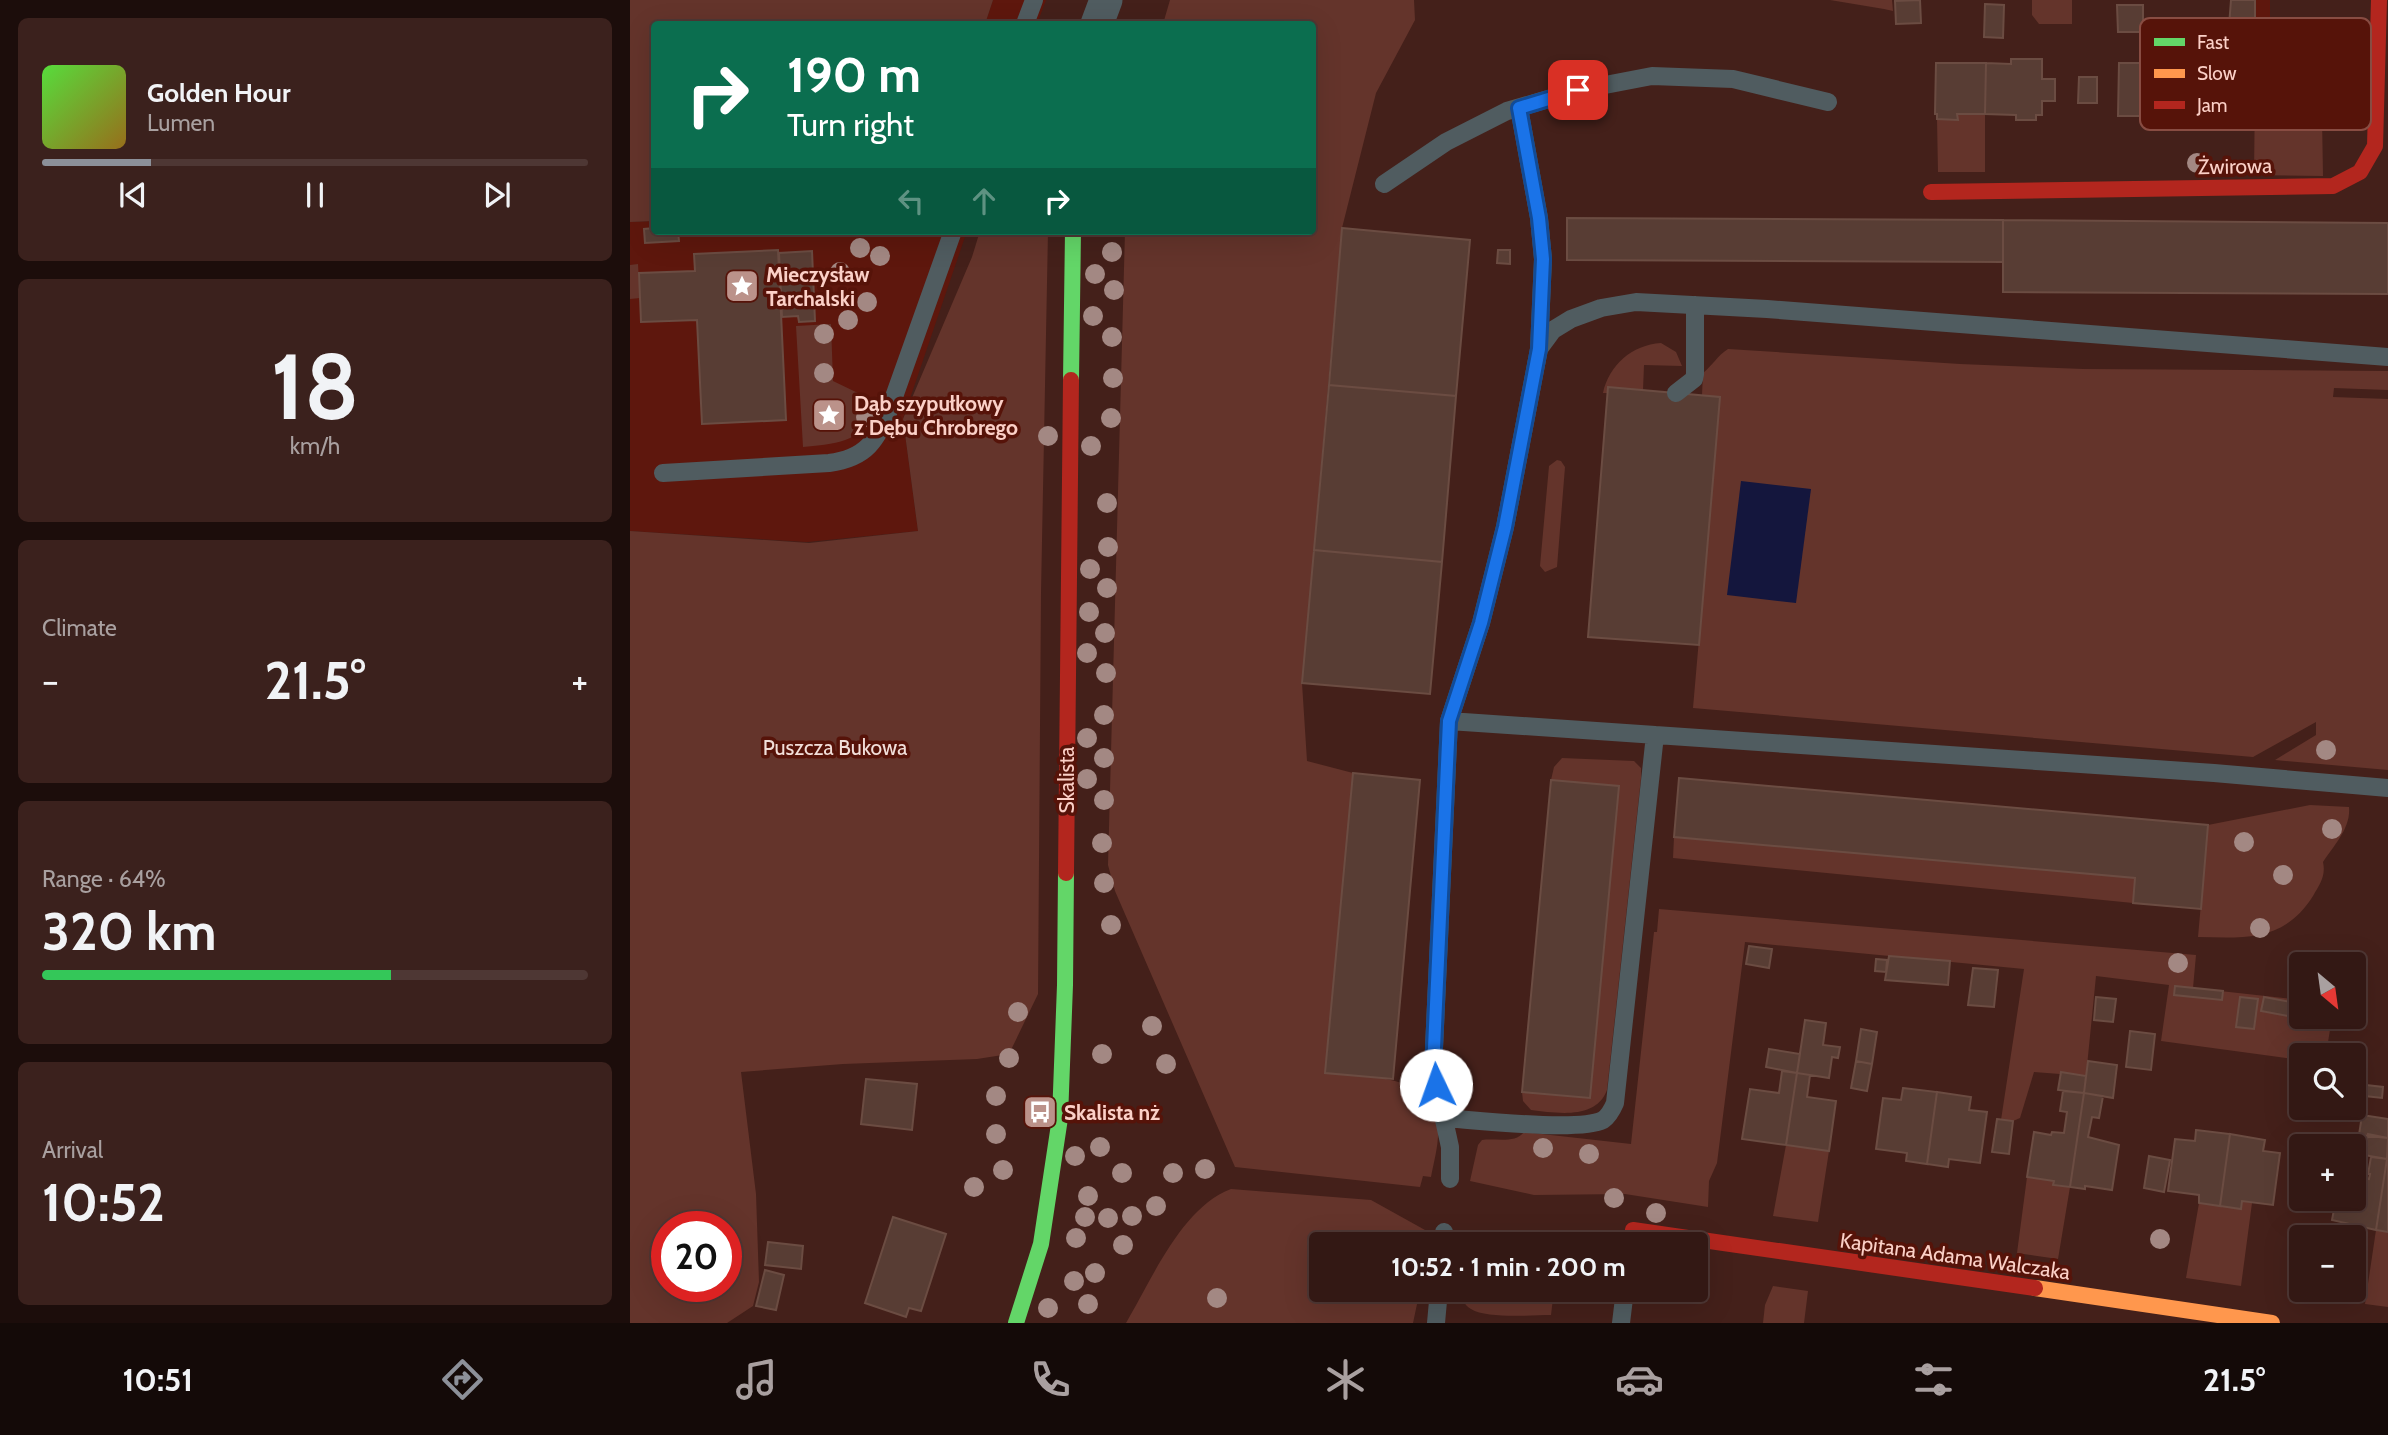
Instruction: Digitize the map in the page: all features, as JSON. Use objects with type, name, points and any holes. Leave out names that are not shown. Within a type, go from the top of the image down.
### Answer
[{"type":"street","points":[[1098,21],[1106,0]]},
{"type":"street","name":"Żwirowa","points":[[1931,192],[2333,186],[2351,179],[2365,168],[2375,146],[2379,0]]},
{"type":"street","name":"Skalista","points":[[1016,1323],[1041,1244],[1060,1118],[1065,985],[1073,235]]},
{"type":"street","name":"Kapitana Adama Walczaka","points":[[1633,1230],[2219,1319],[2272,1323]]},
{"type":"lane","points":[[1026,21],[1034,0]]},
{"type":"lane","points":[[1384,184],[1446,142],[1507,111],[1578,90],[1652,76],[1733,79],[1828,102]]},
{"type":"lane","points":[[1450,1179],[1450,1147],[1433,1070],[1449,721],[1481,623],[1505,527],[1539,349],[1543,259],[1539,218],[1519,108]]},
{"type":"lane","points":[[663,473],[829,463],[860,454],[879,434],[890,408],[952,235]]},
{"type":"lane","points":[[1539,349],[1553,330],[1571,319],[1601,308],[1636,302],[2388,357]]},
{"type":"lane","points":[[1676,393],[1690,383],[1695,374],[1695,305]]},
{"type":"lane","points":[[1449,721],[2388,788]]},
{"type":"lane","points":[[1444,1118],[1570,1125],[1596,1123],[1612,1112],[1655,735]]},
{"type":"lane","points":[[1436,1323],[1438,1302]]},
{"type":"lane","points":[[1621,1323],[1624,1302]]},
{"type":"shaded area","points":[[993,0],[1046,0],[1038,21],[986,21]]},
{"type":"shaded area","points":[[2231,0],[2270,0],[2270,18],[2230,18]]},
{"type":"shaded area","points":[[651,221],[651,235],[966,235],[903,419],[918,531],[807,542],[630,531],[630,222]]},
{"type":"shaded area","points":[[1741,481],[1811,489],[1796,603],[1727,595]]},
{"type":"green space","points":[[630,0],[993,0],[986,21],[651,21],[651,221],[630,222]]},
{"type":"green space","points":[[1170,0],[1414,0],[1415,20],[1376,93],[1342,228],[1302,683],[1307,761],[1353,773],[1325,1073],[1395,1081],[1424,1096],[1433,1110],[1438,1134],[1431,1177],[1423,1176],[1420,1187],[1235,1167],[1115,891],[1108,865],[1125,235],[1316,235],[1316,21],[1164,21]]},
{"type":"green space","points":[[1830,0],[1892,0],[1893,11],[1884,9]]},
{"type":"green space","points":[[2032,0],[2072,0],[2072,24],[2039,24],[2032,15]]},
{"type":"green space","points":[[1957,114],[1985,114],[1985,172],[1938,172],[1937,119],[1957,119]]},
{"type":"green space","points":[[2255,130],[2322,130],[2323,176],[2254,175]]},
{"type":"green space","name":"Puszcza Bukowa","points":[[979,235],[1048,235],[1041,593],[1038,994],[1009,1054],[977,1059],[843,1064],[741,1072],[756,1194],[759,1282],[753,1306],[727,1323],[630,1323],[630,531],[809,543],[918,531],[903,419],[972,257]]},
{"type":"green space","points":[[638,264],[640,298],[630,299],[630,265]]},
{"type":"green space","points":[[831,324],[833,381],[885,406],[866,427],[850,438],[830,444],[803,447],[796,326]]},
{"type":"green space","points":[[1661,343],[1676,352],[1682,366],[1644,365],[1643,390],[1608,387],[1607,393],[1603,393],[1616,365],[1623,358],[1641,348]]},
{"type":"green space","points":[[1728,349],[2083,369],[2388,371],[2388,390],[2334,388],[2333,397],[2388,399],[2388,770],[2275,760],[2316,735],[2316,722],[2253,757],[1693,708],[1720,397],[1702,395],[1703,373]]},
{"type":"green space","points":[[1557,460],[1565,467],[1557,567],[1545,572],[1540,566],[1549,466]]},
{"type":"green space","points":[[1562,758],[1634,761],[1641,768],[1607,1090],[1602,1100],[1594,1106],[1564,1113],[1531,1110],[1523,1101],[1522,1092],[1618,786],[1551,780],[1554,767]]},
{"type":"green space","points":[[2310,805],[2349,807],[2349,815],[2341,836],[2323,862],[2324,872],[2320,884],[2302,911],[2289,922],[2262,934],[2247,937],[2198,937],[2208,825]]},
{"type":"green space","points":[[1674,837],[2135,878],[2133,903],[1673,858]]},
{"type":"green space","points":[[1659,909],[2196,955],[2193,988],[2289,999],[2289,1029],[2330,1029],[2328,1043],[2289,1043],[2289,1058],[2161,1041],[2169,985],[2096,976],[2086,1076],[2034,1072],[2020,1118],[2013,1121],[2001,1120],[2024,969],[1745,942],[1717,1163],[1709,1181],[1708,1207],[1625,1194],[1534,1195],[1470,1181],[1478,1145],[1482,1140],[1516,1138],[1524,1132],[1631,1144],[1654,932],[1657,932]]},
{"type":"green space","points":[[1786,1145],[1829,1151],[1818,1222],[1773,1216]]},
{"type":"green space","points":[[2027,1177],[2054,1181],[2054,1185],[2070,1187],[2058,1259],[2017,1253]]},
{"type":"green space","points":[[1231,1189],[1371,1200],[1425,1230],[1309,1232],[1309,1302],[1417,1302],[1413,1323],[1126,1323],[1170,1246],[1198,1211],[1213,1198]]},
{"type":"green space","points":[[2242,1201],[2252,1203],[2241,1286],[2186,1278],[2199,1203],[2240,1209]]},
{"type":"green space","points":[[2376,1230],[2388,1232],[2388,1307],[2365,1304]]},
{"type":"green space","points":[[1773,1286],[1808,1291],[1804,1323],[1763,1323],[1765,1305]]},
{"type":"green space","points":[[1464,1302],[1553,1302],[1551,1315],[1487,1314]]},
{"type":"building","points":[[1920,0],[1921,23],[1896,24],[1895,1]]},
{"type":"building","points":[[2231,0],[2255,0],[2255,18],[2230,18]]},
{"type":"building","points":[[1985,4],[2004,5],[2003,38],[1984,37]]},
{"type":"building","points":[[2117,5],[2143,5],[2140,32],[2118,32]]},
{"type":"building","points":[[2011,59],[2042,59],[2042,79],[2055,79],[2055,101],[2042,101],[2042,115],[2036,115],[2036,120],[2016,120],[2016,115],[1985,114],[1986,63],[2011,64]]},
{"type":"building","points":[[1936,63],[1986,63],[1985,114],[1957,114],[1958,120],[1937,119]]},
{"type":"building","points":[[2119,63],[2140,63],[2140,116],[2118,116]]},
{"type":"building","points":[[2079,77],[2097,77],[2097,103],[2078,103]]},
{"type":"building","points":[[1567,218],[2003,220],[2003,262],[1567,260]]},
{"type":"building","points":[[2003,220],[2388,223],[2388,294],[2003,292]]},
{"type":"building","points":[[651,228],[651,235],[678,235],[679,241],[645,243],[644,229]]},
{"type":"building","points":[[1342,228],[1470,240],[1456,396],[1329,385]]},
{"type":"building","points":[[778,250],[786,420],[702,424],[697,320],[641,322],[639,273],[695,271],[694,254]]},
{"type":"building","points":[[1498,250],[1510,250],[1510,264],[1497,263]]},
{"type":"building","points":[[812,251],[815,321],[799,322],[798,316],[782,317],[779,253]]},
{"type":"building","points":[[1329,385],[1456,396],[1442,562],[1314,550]]},
{"type":"building","points":[[1608,387],[1720,397],[1699,645],[1588,637]]},
{"type":"building","points":[[1314,550],[1442,562],[1430,694],[1302,683]]},
{"type":"building","points":[[1353,773],[1420,780],[1393,1079],[1325,1073]]},
{"type":"building","points":[[1679,778],[2208,825],[2201,909],[2133,903],[2135,878],[1674,837]]},
{"type":"building","points":[[1551,780],[1619,786],[1590,1098],[1522,1092]]},
{"type":"building","points":[[1749,946],[1772,949],[1769,968],[1746,964]]},
{"type":"building","points":[[1889,956],[1950,961],[1948,985],[1885,980]]},
{"type":"building","points":[[1876,959],[1887,960],[1886,972],[1875,971]]},
{"type":"building","points":[[1973,968],[1998,970],[1994,1007],[1968,1005]]},
{"type":"building","points":[[2175,986],[2223,991],[2222,1000],[2174,995]]},
{"type":"building","points":[[2096,997],[2116,999],[2113,1022],[2094,1020]]},
{"type":"building","points":[[2240,997],[2258,999],[2254,1029],[2236,1027]]},
{"type":"building","points":[[2264,997],[2289,1002],[2289,1016],[2261,1011]]},
{"type":"building","points":[[1805,1020],[1826,1023],[1823,1045],[1840,1047],[1838,1058],[1832,1057],[1829,1078],[1797,1073]]},
{"type":"building","points":[[1861,1029],[1877,1032],[1872,1064],[1856,1061]]},
{"type":"building","points":[[2130,1031],[2155,1034],[2151,1070],[2126,1067]]},
{"type":"building","points":[[1769,1049],[1800,1054],[1797,1073],[1766,1067]]},
{"type":"building","points":[[1856,1061],[1872,1064],[1867,1091],[1851,1088]]},
{"type":"building","points":[[2088,1061],[2117,1065],[2113,1098],[2084,1093]]},
{"type":"building","points":[[1782,1071],[1797,1073],[1786,1145],[1742,1139],[1750,1089],[1779,1093]]},
{"type":"building","points":[[2061,1072],[2086,1076],[2084,1093],[2058,1090]]},
{"type":"building","points":[[1797,1073],[1810,1075],[1807,1097],[1836,1101],[1829,1151],[1786,1145]]},
{"type":"building","points":[[866,1079],[917,1084],[912,1130],[861,1124]]},
{"type":"building","points":[[2366,1085],[2383,1087],[2382,1098],[2366,1096]]},
{"type":"building","points":[[1903,1088],[1937,1092],[1927,1164],[1906,1161],[1907,1153],[1876,1149],[1883,1098],[1901,1100]]},
{"type":"building","points":[[2063,1091],[2084,1093],[2070,1187],[2053,1185],[2054,1181],[2027,1177],[2034,1132],[2051,1135],[2052,1132],[2064,1133],[2067,1112],[2060,1111]]},
{"type":"building","points":[[1937,1092],[1971,1097],[1969,1110],[1987,1112],[1980,1163],[1949,1159],[1948,1167],[1927,1164]]},
{"type":"building","points":[[2084,1093],[2103,1096],[2099,1118],[2092,1117],[2088,1137],[2119,1145],[2112,1190],[2070,1187]]},
{"type":"building","points":[[2366,1116],[2388,1119],[2388,1138],[2359,1134],[2361,1120],[2366,1120]]},
{"type":"building","points":[[1997,1119],[2013,1121],[2009,1154],[1992,1152]]},
{"type":"building","points":[[2196,1130],[2230,1134],[2220,1206],[2199,1203],[2199,1195],[2168,1191],[2175,1139],[2195,1141]]},
{"type":"building","points":[[2230,1134],[2265,1140],[2263,1151],[2280,1153],[2273,1205],[2242,1201],[2241,1209],[2220,1206]]},
{"type":"building","points":[[2368,1134],[2388,1138],[2387,1159],[2366,1155]]},
{"type":"building","points":[[2149,1156],[2170,1160],[2164,1192],[2144,1188]]},
{"type":"building","points":[[2371,1157],[2387,1159],[2376,1230],[2366,1228],[2366,1225],[2332,1220],[2334,1211],[2366,1211]]},
{"type":"building","points":[[2388,1159],[2388,1232],[2376,1230]]},
{"type":"building","points":[[893,1217],[946,1234],[921,1311],[909,1308],[906,1317],[865,1303]]},
{"type":"building","points":[[768,1242],[803,1246],[801,1269],[765,1265]]},
{"type":"building","points":[[765,1270],[784,1275],[776,1310],[756,1306]]},
{"type":"traffic: fast","points":[[1071,380],[1073,235]]},
{"type":"traffic: fast","points":[[1016,1323],[1041,1244],[1060,1118],[1066,873]]},
{"type":"traffic: slow","points":[[2035,1288],[2272,1323]]},
{"type":"traffic: jam","points":[[1931,192],[2333,186],[2360,172],[2375,146],[2379,0]]},
{"type":"traffic: jam","points":[[1066,873],[1071,380]]},
{"type":"traffic: jam","points":[[1633,1230],[2035,1288]]},
{"type":"place","name":"Mieczysław Tarchalski","points":[[742,286]]},
{"type":"place","name":"Dąb szypułkowy z Dębu Chrobrego","points":[[829,415]]},
{"type":"place","name":"Skalista nż","points":[[1040,1112]]},
{"type":"route","points":[[1436,1085],[1433,1070],[1449,721],[1481,623],[1505,527],[1539,349],[1543,259],[1539,218],[1519,108],[1578,90]]}]
